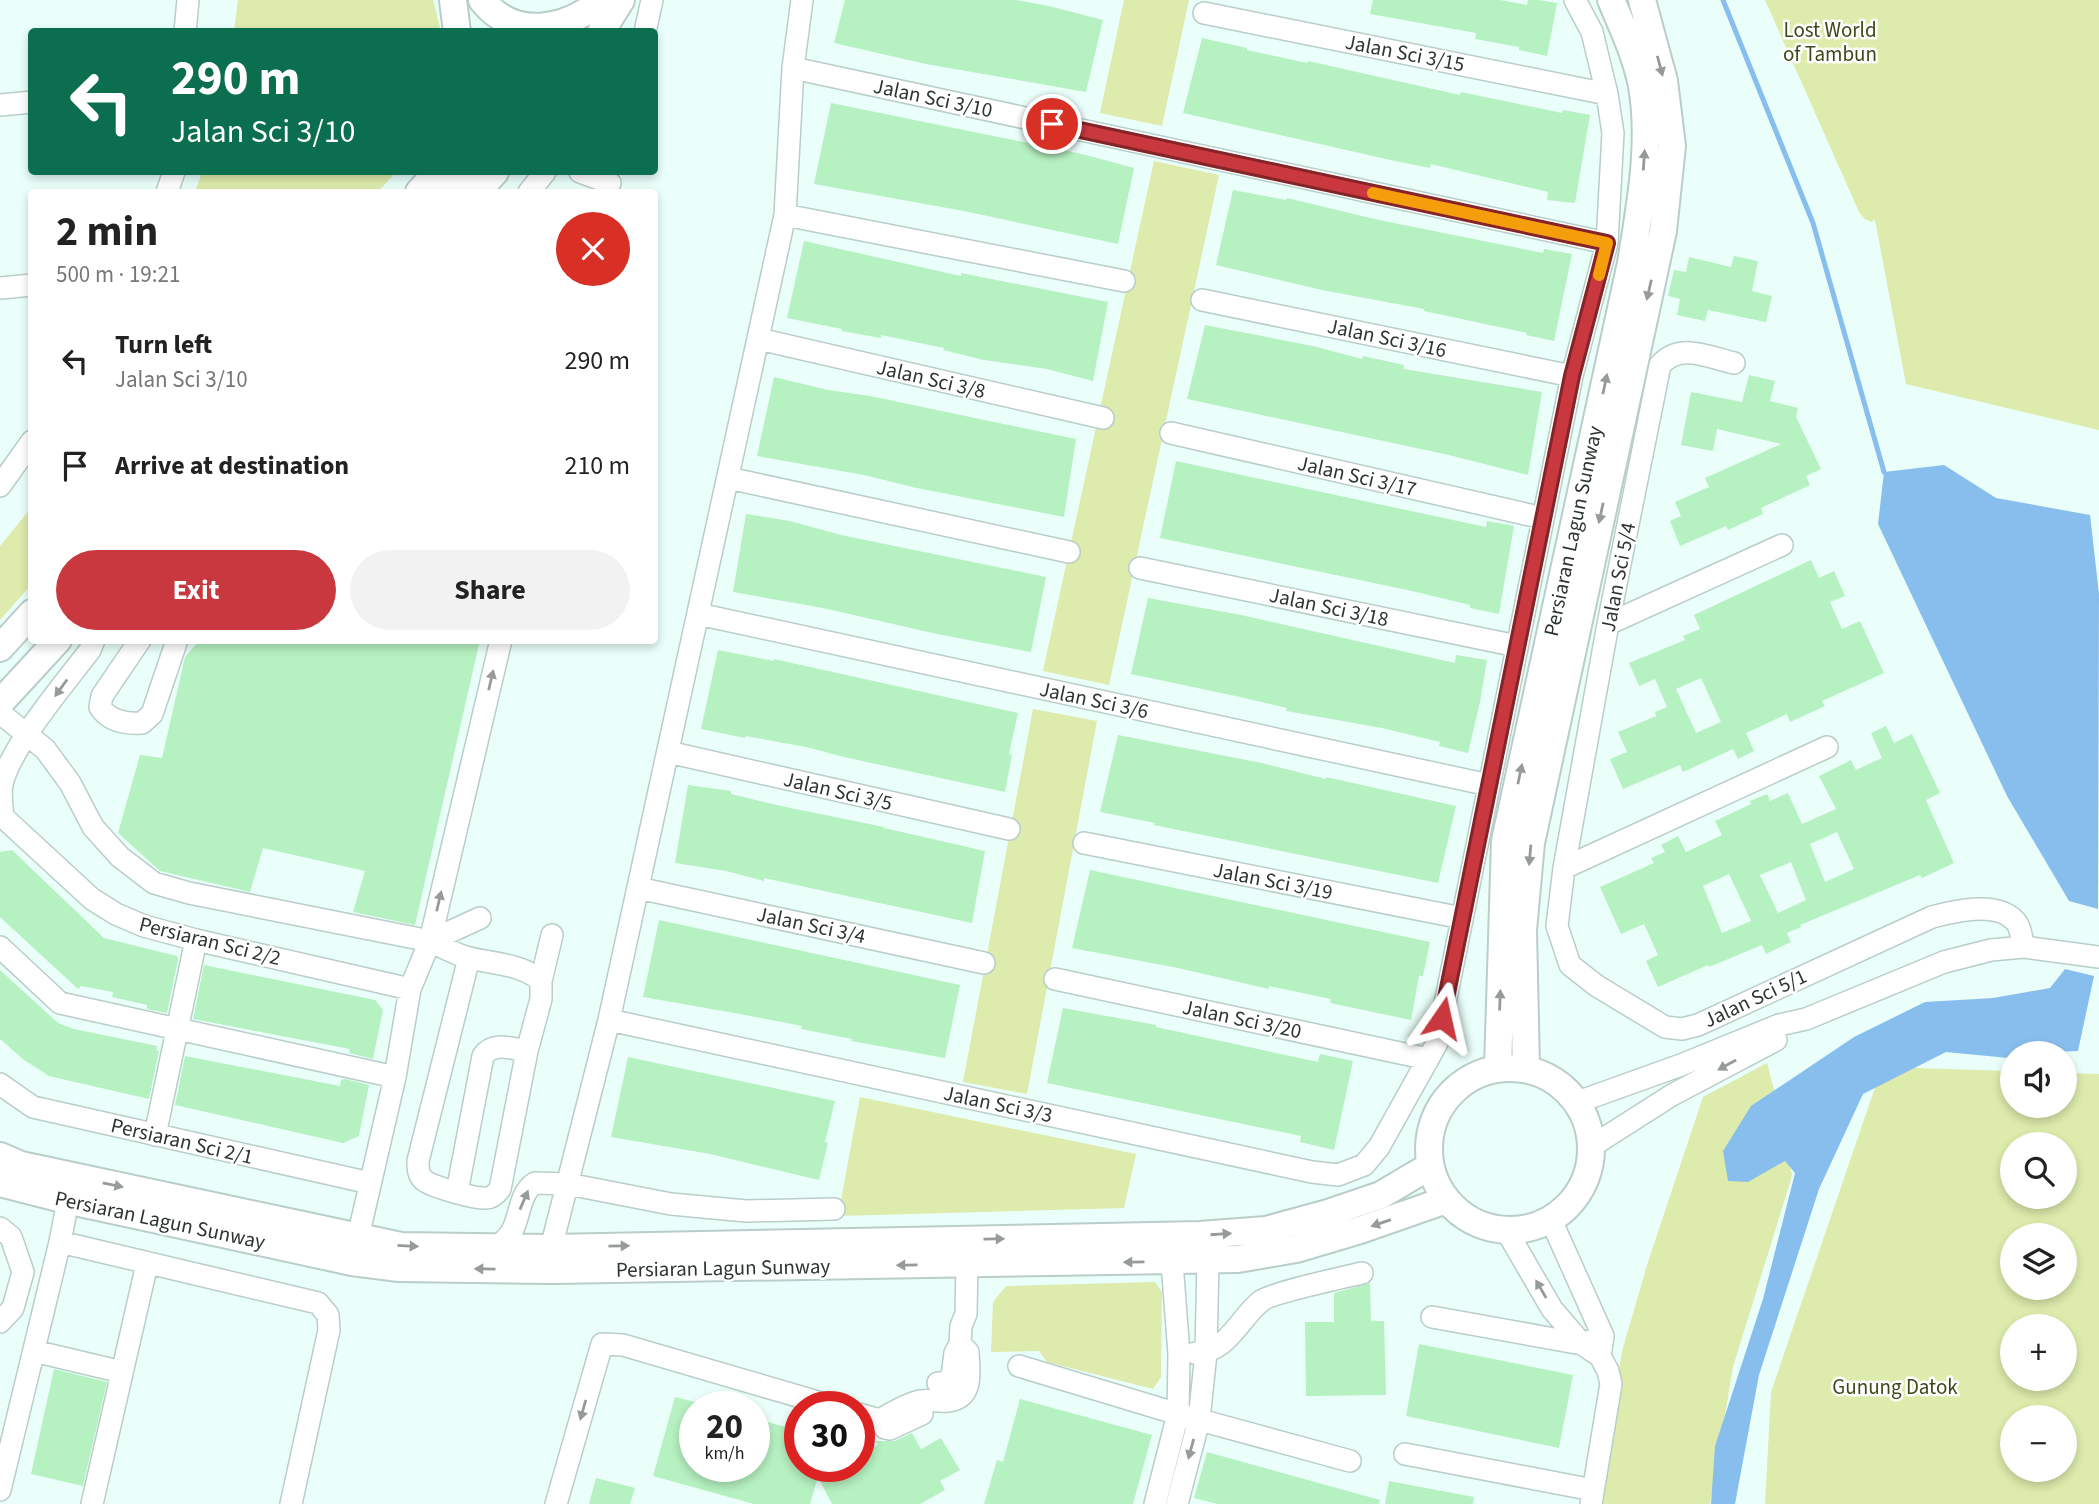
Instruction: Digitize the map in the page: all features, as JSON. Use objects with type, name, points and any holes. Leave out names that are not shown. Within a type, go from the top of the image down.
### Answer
[{"type":"main road","points":[[453,0],[456,28]]},
{"type":"main road","points":[[482,0],[489,9],[503,17],[528,26],[542,27],[570,21],[601,0]]},
{"type":"main road","points":[[604,28],[621,0]]},
{"type":"main road","name":"Persiaran Lagun Sunway","points":[[1526,1069],[1523,930],[1550,692],[1643,188],[1646,135],[1642,86],[1628,38],[1611,0]]},
{"type":"main road","name":"Persiaran Lagun Sunway","points":[[1498,1068],[1505,841],[1550,692],[1663,231],[1672,146],[1664,81],[1642,0]]},
{"type":"main road","points":[[422,189],[434,175]]},
{"type":"main road","points":[[450,189],[462,175]]},
{"type":"main road","points":[[480,189],[492,175]]},
{"type":"main road","points":[[0,648],[28,618]]},
{"type":"main road","points":[[0,703],[54,644]]},
{"type":"main road","points":[[1498,1068],[1526,1069],[1546,1075],[1564,1087],[1578,1102],[1588,1123],[1592,1146],[1590,1168],[1582,1188],[1569,1206],[1551,1220],[1529,1228],[1506,1230],[1483,1226],[1463,1216],[1446,1200],[1436,1184],[1430,1166],[1428,1139],[1436,1114],[1451,1092],[1473,1076],[1498,1068]]},
{"type":"main road","name":"Persiaran Lagun Sunway","points":[[6,1179],[70,1188],[355,1250],[399,1268],[552,1259],[1186,1236],[1266,1230],[1381,1195],[1430,1166]]},
{"type":"main road","name":"Persiaran Lagun Sunway","points":[[355,1250],[401,1246],[498,1247],[552,1259],[961,1264],[1238,1259],[1296,1249],[1446,1200]]},
{"type":"street","points":[[185,28],[188,0]]},
{"type":"street","points":[[646,28],[652,0]]},
{"type":"street","points":[[552,1259],[609,1020],[785,215],[793,68],[802,0]]},
{"type":"street","points":[[1428,1059],[1437,1043],[1572,376],[1607,243],[1613,133],[1592,32],[1576,0]]},
{"type":"street","name":"Jalan Sci 3/15","points":[[1204,13],[1607,94]]},
{"type":"street","name":"Jalan Sci 3/10","points":[[793,68],[1607,243]]},
{"type":"street","points":[[0,105],[28,102]]},
{"type":"street","points":[[531,189],[543,175]]},
{"type":"street","points":[[589,175],[610,182]]},
{"type":"street","points":[[785,215],[1124,281]]},
{"type":"street","points":[[0,288],[28,285]]},
{"type":"street","name":"Jalan Sci 3/16","points":[[1202,300],[1572,376]]},
{"type":"street","name":"Jalan Sci 3/8","points":[[759,339],[1103,418]]},
{"type":"street","name":"Jalan Sci 5/4","points":[[1564,868],[1608,624],[1660,365],[1669,355],[1686,352],[1734,363]]},
{"type":"street","name":"Jalan Sci 3/17","points":[[1171,433],[1543,518]]},
{"type":"street","points":[[0,486],[28,447]]},
{"type":"street","points":[[728,478],[1069,552]]},
{"type":"street","points":[[1608,624],[1782,545]]},
{"type":"street","name":"Jalan Sci 3/18","points":[[1140,568],[1517,646]]},
{"type":"street","name":"Jalan Sci 3/6","points":[[698,614],[1489,785]]},
{"type":"street","points":[[2,818],[2,785],[6,773],[27,735],[92,644]]},
{"type":"street","points":[[137,644],[102,696],[100,707],[106,716],[131,724],[142,723],[152,714],[176,644]]},
{"type":"street","points":[[355,1250],[395,1077],[410,989],[429,941],[500,644]]},
{"type":"street","points":[[0,713],[45,749],[62,771],[93,827],[120,857],[154,883],[189,893],[429,941],[469,958],[531,972],[541,981]]},
{"type":"street","points":[[1564,868],[1826,747]]},
{"type":"street","name":"Jalan Sci 3/5","points":[[668,752],[1009,829]]},
{"type":"street","name":"Persiaran Sci 2/2","points":[[2,818],[92,899],[116,914],[144,926],[410,989]]},
{"type":"street","name":"Jalan Sci 3/19","points":[[1084,844],[1462,918]]},
{"type":"street","name":"Jalan Sci 5/1","points":[[1564,868],[1557,926],[1570,965],[1597,986],[1665,1027],[1682,1029],[1698,1025],[1932,917],[1965,909],[1988,909],[2007,915],[2017,924],[2024,947]]},
{"type":"street","name":"Jalan Sci 3/4","points":[[638,888],[984,963]]},
{"type":"street","points":[[429,941],[480,918]]},
{"type":"street","points":[[469,958],[417,1171],[424,1181],[487,1198],[500,1189],[552,935]]},
{"type":"street","points":[[155,1135],[196,940]]},
{"type":"street","points":[[0,947],[60,1003],[176,1031],[395,1077]]},
{"type":"street","points":[[1578,1102],[1660,1073],[1779,1025],[1806,1019],[1944,962],[1991,950],[2024,947],[2099,957]]},
{"type":"street","name":"Jalan Sci 3/20","points":[[1055,979],[1428,1059]]},
{"type":"street","points":[[1592,1146],[1672,1095],[1788,1033],[1806,1019]]},
{"type":"street","name":"Jalan Sci 3/3","points":[[609,1020],[1312,1172],[1338,1175],[1364,1165],[1379,1147],[1428,1059]]},
{"type":"street","points":[[457,1192],[484,1056],[487,1050],[494,1046],[527,1051]]},
{"type":"street","points":[[1660,1073],[1672,1095]]},
{"type":"street","name":"Persiaran Sci 2/1","points":[[0,1084],[33,1107],[370,1183]]},
{"type":"street","points":[[498,1247],[512,1231],[525,1196],[535,1183],[568,1184],[671,1204],[721,1209],[834,1209]]},
{"type":"street","points":[[0,1490],[60,1242],[70,1188]]},
{"type":"street","points":[[1405,1454],[1592,1497],[1611,1384],[1602,1346],[1551,1220]]},
{"type":"street","points":[[0,1228],[11,1237],[23,1272],[13,1308],[0,1322]]},
{"type":"street","points":[[1506,1230],[1552,1309],[1582,1344]]},
{"type":"street","points":[[60,1242],[318,1303],[328,1315],[329,1330],[291,1504]]},
{"type":"street","points":[[1177,1504],[1199,1420],[1206,1353],[1208,1260]]},
{"type":"street","points":[[1155,1504],[1178,1414],[1179,1354],[1172,1262]]},
{"type":"street","points":[[92,1504],[147,1264]]},
{"type":"street","points":[[875,1421],[885,1428],[895,1429],[942,1392],[958,1399],[965,1393],[969,1382],[968,1352],[960,1335],[966,1314],[961,1264]]},
{"type":"street","points":[[1179,1354],[1206,1353],[1226,1341],[1263,1299],[1362,1273]]},
{"type":"street","points":[[1432,1317],[1602,1346]]},
{"type":"street","points":[[556,1504],[602,1344],[622,1345],[784,1392]]},
{"type":"street","points":[[34,1351],[122,1372]]},
{"type":"street","points":[[1019,1366],[1178,1414],[1350,1461]]},
{"type":"green space","points":[[238,0],[433,0],[440,28],[234,28]]},
{"type":"green space","points":[[1124,0],[1189,0],[1162,126],[1100,113]]},
{"type":"green space","name":"Lost World of Tambun","points":[[1765,0],[2099,0],[2099,430],[1906,384],[1875,220],[1871,222],[1865,219],[1859,212]]},
{"type":"green space","points":[[1154,161],[1219,175],[1109,685],[1043,671]]},
{"type":"green space","points":[[201,175],[393,175],[381,189],[196,189]]},
{"type":"green space","points":[[28,512],[28,588],[0,620],[0,546]]},
{"type":"green space","points":[[1033,709],[1097,721],[1027,1094],[963,1082]]},
{"type":"green space","points":[[1767,1063],[1785,1132],[1792,1176],[1733,1367],[1710,1504],[1600,1504],[1622,1351],[1648,1262],[1703,1097]]},
{"type":"green space","name":"Gunung Datok","points":[[1882,1067],[2000,1071],[2000,1118],[2077,1118],[2077,1073],[2099,1074],[2099,1504],[1765,1504],[1771,1392]]},
{"type":"green space","points":[[860,1097],[1136,1154],[1124,1208],[838,1216]]},
{"type":"green space","points":[[1155,1282],[1162,1292],[1161,1377],[1153,1389],[1047,1362],[1039,1351],[991,1352],[993,1302],[1006,1286]]},
{"type":"water","points":[[1944,465],[1996,498],[2090,515],[2099,594],[2098,909],[2069,901],[2007,796],[1878,524],[1884,472]]},
{"type":"water","points":[[2065,969],[2094,976],[2078,1051],[2077,1041],[2000,1041],[2000,1057],[1946,1052],[1863,1094],[1819,1189],[1759,1375],[1735,1504],[1711,1504],[1715,1446],[1763,1299],[1795,1173],[1785,1161],[1748,1182],[1728,1181],[1723,1151],[1751,1106],[1854,1037],[1925,1002],[1993,998],[2050,988]]},
{"type":"building","points":[[845,0],[1016,0],[1103,20],[1086,92],[926,64],[834,43]]},
{"type":"building","points":[[1373,0],[1500,0],[1527,5],[1528,0],[1539,0],[1557,3],[1547,56],[1519,50],[1519,47],[1475,39],[1476,33],[1370,14]]},
{"type":"building","points":[[1202,38],[1460,95],[1461,92],[1562,113],[1563,110],[1590,115],[1575,203],[1547,200],[1548,192],[1431,164],[1430,168],[1395,161],[1183,113]]},
{"type":"building","points":[[831,103],[1082,154],[1134,168],[1118,244],[964,211],[814,184]]},
{"type":"building","points":[[1233,190],[1286,200],[1287,198],[1379,220],[1543,253],[1544,249],[1572,254],[1554,341],[1424,309],[1322,290],[1216,265]]},
{"type":"building","points":[[804,241],[961,276],[961,273],[1108,302],[1093,381],[1047,369],[984,360],[943,350],[944,348],[881,335],[881,338],[842,331],[787,318]]},
{"type":"building","points":[[1734,256],[1758,261],[1752,291],[1772,296],[1766,322],[1708,310],[1705,321],[1677,315],[1680,299],[1668,296],[1674,270],[1686,272],[1689,257],[1731,267]]},
{"type":"building","points":[[1205,325],[1313,346],[1362,359],[1363,356],[1404,365],[1404,369],[1542,392],[1528,475],[1449,455],[1187,399]]},
{"type":"building","points":[[1749,375],[1775,381],[1770,401],[1798,408],[1796,417],[1821,469],[1806,476],[1810,485],[1761,508],[1763,514],[1728,530],[1726,526],[1680,546],[1670,521],[1681,516],[1675,502],[1709,487],[1705,478],[1781,444],[1717,429],[1713,451],[1681,445],[1691,392],[1742,402]]},
{"type":"building","points":[[774,377],[1076,439],[1064,517],[864,475],[757,456]]},
{"type":"building","points":[[1176,461],[1486,527],[1487,521],[1514,526],[1499,614],[1412,591],[1160,538]]},
{"type":"building","points":[[746,514],[790,521],[841,535],[1046,577],[1031,652],[733,592]]},
{"type":"building","points":[[1811,560],[1819,578],[1834,571],[1845,596],[1830,602],[1842,629],[1860,621],[1884,673],[1822,701],[1825,706],[1790,722],[1787,714],[1746,733],[1754,751],[1738,759],[1733,749],[1683,772],[1680,765],[1623,789],[1610,759],[1627,752],[1618,732],[1656,716],[1655,712],[1667,707],[1655,679],[1639,686],[1629,663],[1685,640],[1683,636],[1700,629],[1694,615]],"holes":[[[1701,678],[1721,722],[1696,733],[1676,689]]]},
{"type":"building","points":[[1148,598],[1241,615],[1455,663],[1456,655],[1487,660],[1468,753],[1439,746],[1440,742],[1382,728],[1286,711],[1287,708],[1131,674]]},
{"type":"building","points":[[196,644],[479,644],[415,925],[353,912],[365,871],[263,848],[250,892],[160,871],[118,833],[140,755],[162,758],[185,657]]},
{"type":"building","points":[[718,650],[774,659],[1018,713],[1009,754],[1012,755],[1005,792],[806,747],[701,729]]},
{"type":"building","points":[[1886,726],[1894,743],[1912,734],[1940,793],[1926,800],[1954,863],[1800,925],[1801,927],[1787,933],[1791,942],[1766,954],[1762,945],[1658,987],[1646,961],[1658,955],[1644,924],[1621,934],[1600,887],[1654,863],[1651,858],[1665,852],[1661,845],[1678,836],[1686,852],[1722,835],[1715,821],[1767,794],[1770,801],[1788,793],[1802,824],[1836,809],[1819,776],[1851,760],[1856,770],[1882,758],[1871,733]],"holes":[[[1837,832],[1854,869],[1825,882],[1810,844]],[[1791,862],[1806,900],[1778,913],[1760,875]],[[1729,874],[1751,921],[1722,933],[1703,886]]]},
{"type":"building","points":[[1118,735],[1262,763],[1456,806],[1438,883],[1100,812]]},
{"type":"building","points":[[688,785],[731,791],[731,794],[781,806],[985,851],[972,923],[764,878],[764,881],[726,871],[675,863]]},
{"type":"building","points":[[12,850],[104,938],[177,956],[167,1013],[112,997],[113,992],[81,986],[78,989],[0,917],[0,852]]},
{"type":"building","points":[[1090,870],[1430,942],[1423,976],[1419,976],[1411,1020],[1330,1003],[1331,999],[1269,986],[1269,989],[1072,948]]},
{"type":"building","points":[[659,920],[960,985],[945,1058],[851,1041],[852,1039],[801,1029],[802,1026],[643,997]]},
{"type":"building","points":[[204,965],[375,1000],[383,1010],[373,1059],[349,1053],[350,1049],[193,1019]]},
{"type":"building","points":[[0,970],[58,1023],[74,1029],[157,1046],[156,1050],[159,1051],[149,1099],[49,1076],[24,1060],[0,1039]]},
{"type":"building","points":[[1063,1008],[1156,1025],[1318,1062],[1320,1054],[1353,1061],[1334,1150],[1300,1142],[1301,1136],[1047,1083]]},
{"type":"building","points":[[185,1056],[340,1086],[341,1080],[345,1079],[369,1085],[359,1136],[343,1143],[175,1105]]},
{"type":"building","points":[[628,1057],[835,1101],[819,1180],[710,1154],[611,1137]]},
{"type":"building","points":[[1370,1283],[1371,1321],[1384,1321],[1386,1395],[1306,1396],[1305,1322],[1334,1322],[1334,1293]]},
{"type":"building","points":[[1419,1344],[1573,1375],[1559,1448],[1406,1416]]},
{"type":"building","points":[[54,1369],[107,1382],[83,1486],[31,1474]]},
{"type":"building","points":[[675,1397],[679,1398],[679,1482],[770,1482],[770,1423],[784,1426],[784,1482],[817,1482],[810,1504],[754,1504],[653,1476]]},
{"type":"building","points":[[1020,1399],[1152,1435],[1133,1504],[984,1504],[997,1460],[1003,1462]]},
{"type":"building","points":[[912,1433],[921,1449],[941,1438],[960,1470],[940,1481],[945,1490],[920,1504],[832,1504],[821,1482],[875,1482],[875,1446],[878,1445],[875,1441],[895,1441]]},
{"type":"building","points":[[1207,1452],[1380,1500],[1379,1504],[1218,1504],[1194,1498]]},
{"type":"building","points":[[596,1478],[635,1488],[630,1504],[589,1504]]},
{"type":"building","points":[[1389,1481],[1474,1497],[1473,1504],[1385,1504]]},
{"type":"waterway","points":[[1723,0],[1813,223],[1884,472]]},
{"type":"slow traffic","points":[[1373,193],[1607,243],[1599,275]]},
{"type":"route","points":[[1052,124],[1607,243],[1572,376],[1442,1018]]}]
